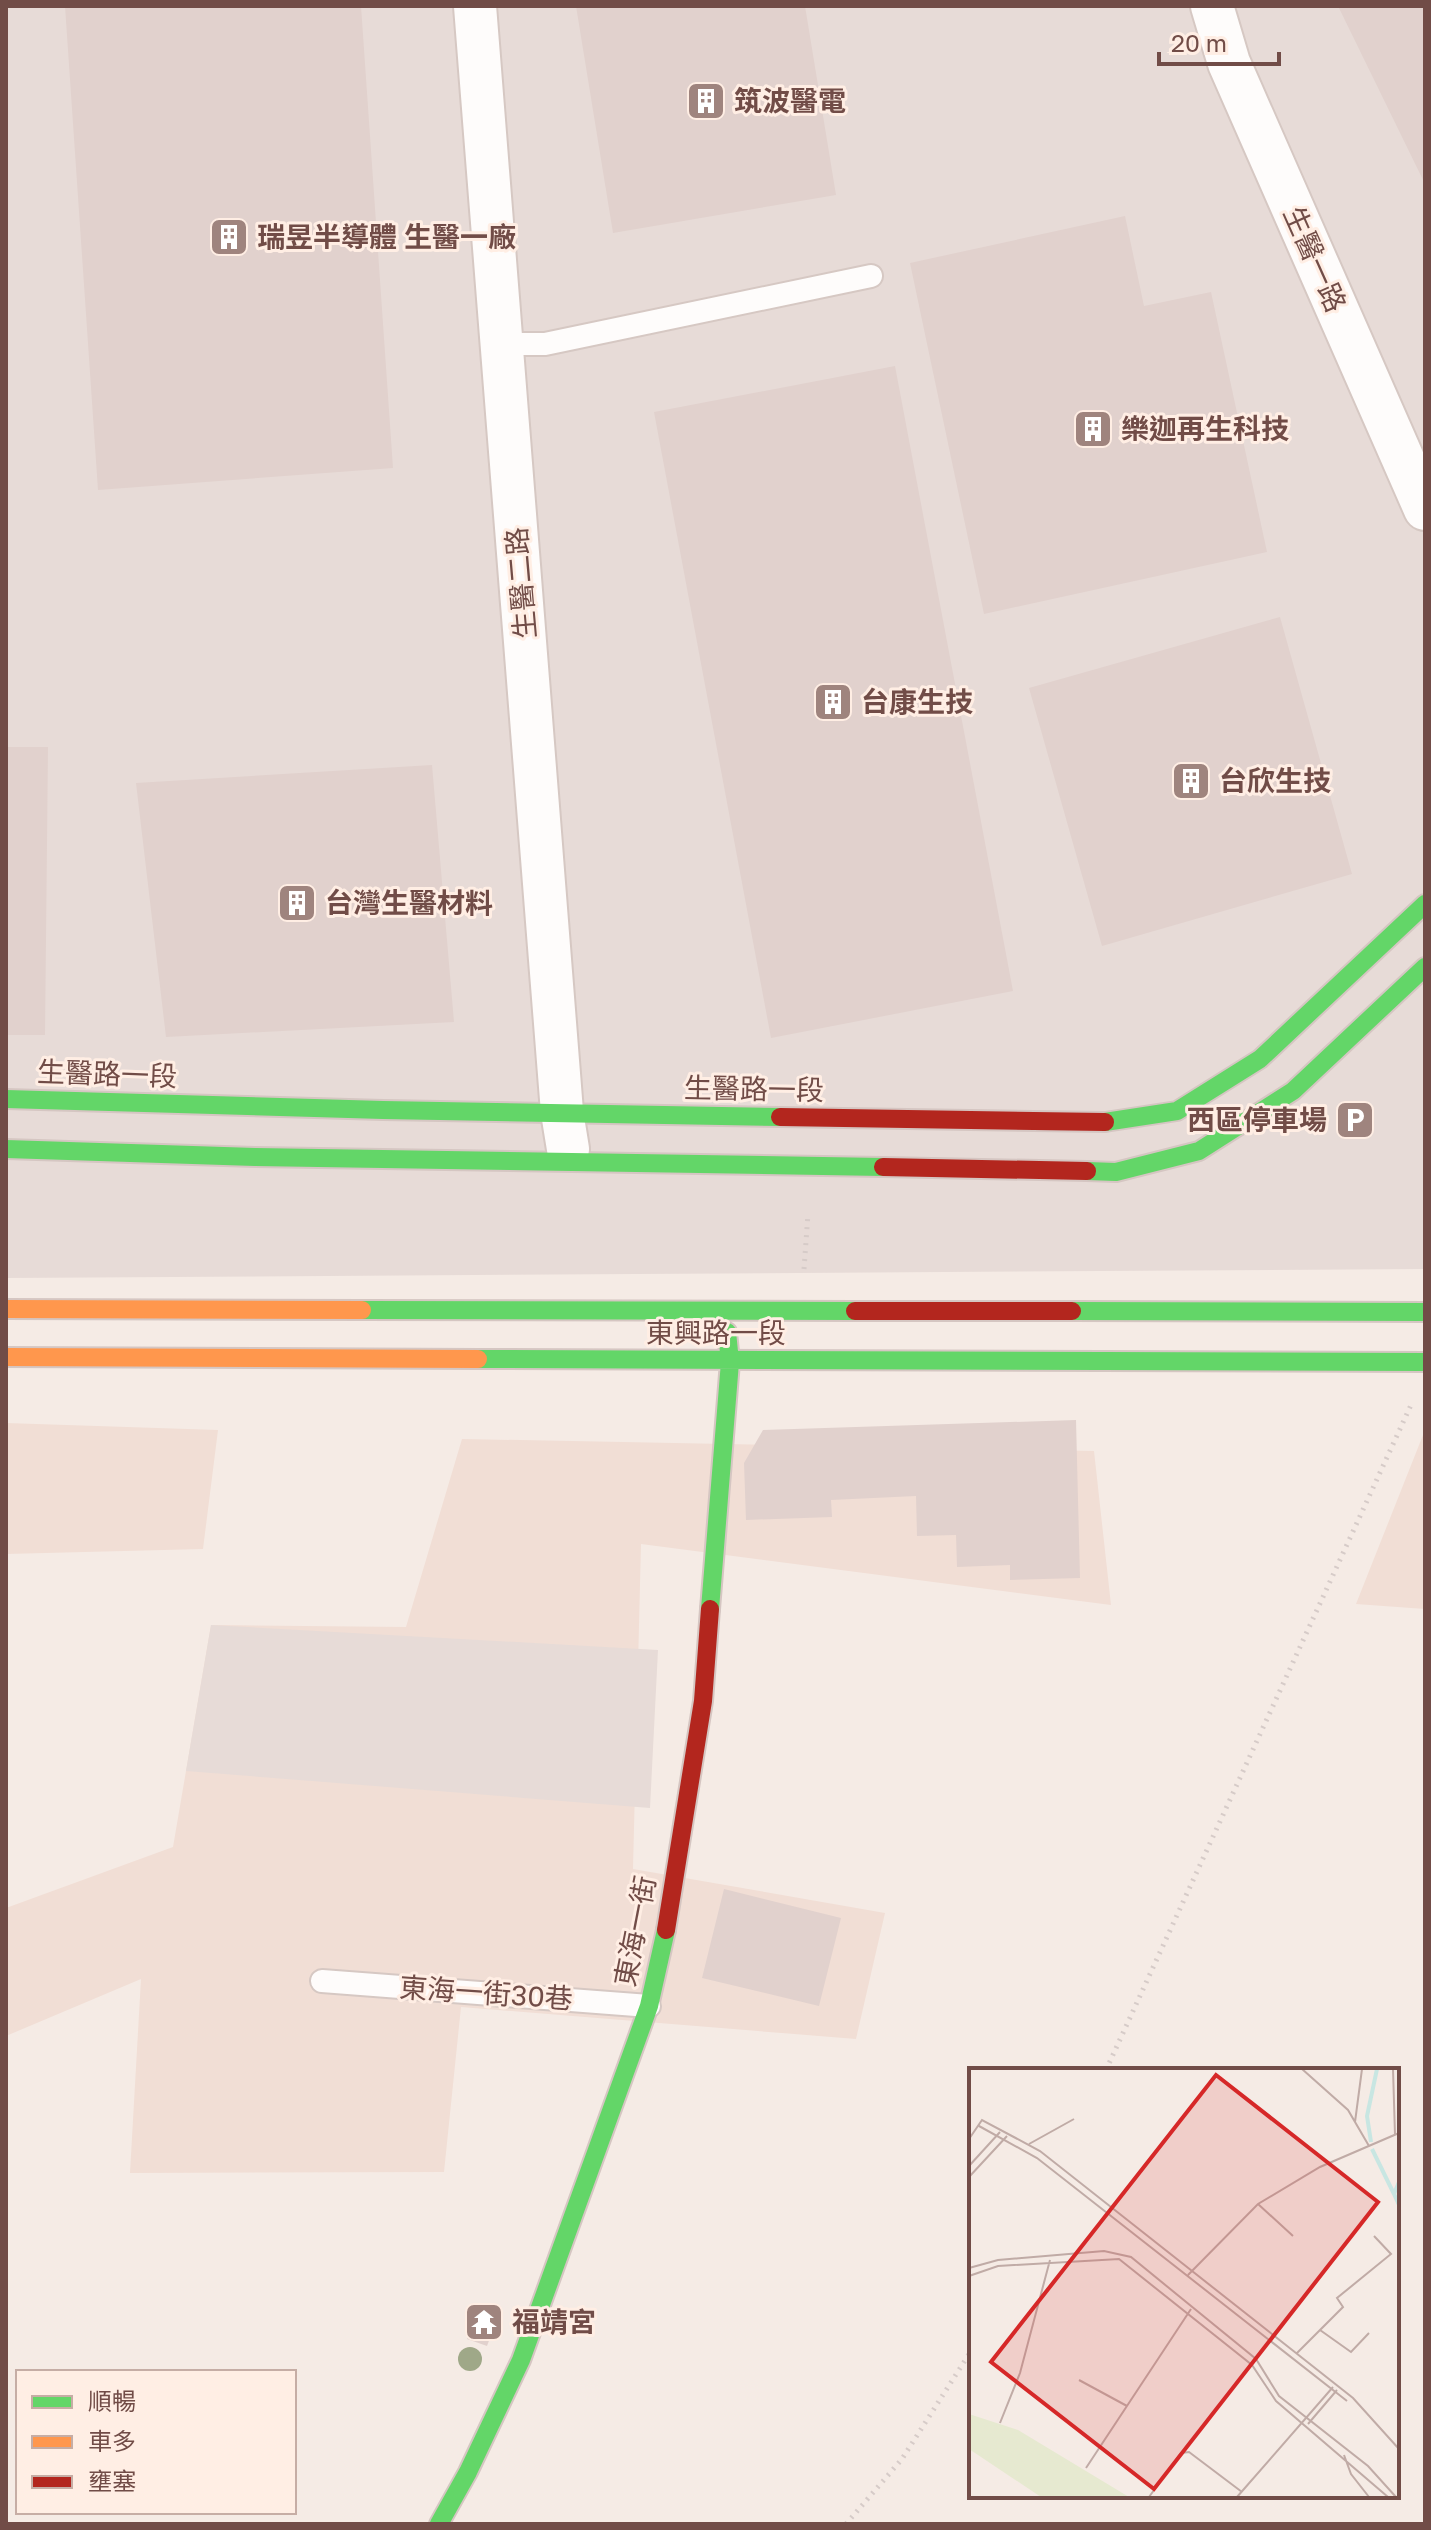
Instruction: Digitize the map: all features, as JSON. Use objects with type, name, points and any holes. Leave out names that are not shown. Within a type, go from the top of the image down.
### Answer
[{"type":"street","name":"生醫二路","points":[[475,6],[562,1112],[570,1160]]},
{"type":"street","name":"生醫一路","points":[[1212,6],[1229,63],[1425,509]]},
{"type":"street","name":"生醫路一段","points":[[6,1099],[383,1110],[1097,1123],[1177,1111],[1260,1059],[1425,904]]},
{"type":"street","points":[[6,1149],[255,1157],[570,1160],[1116,1172],[1199,1151],[1293,1091],[1425,967]]},
{"type":"street","name":"東興路一段","points":[[6,1309],[1425,1312]]},
{"type":"street","name":"東海一街","points":[[439,2524],[468,2472],[521,2360],[649,2006],[666,1930],[703,1701],[730,1362],[725,1310]]},
{"type":"street","name":"東興路一段","points":[[6,1357],[730,1362],[1425,1362]]},
{"type":"lane","points":[[502,344],[545,344],[871,276]]},
{"type":"lane","name":"東海一街30巷","points":[[322,1981],[649,2006]]},
{"type":"path","points":[[802,1310],[808,1214]]},
{"type":"path","points":[[1107,2068],[1412,1404]]},
{"type":"path","points":[[846,2524],[902,2459],[969,2354]]},
{"type":"shaded area","points":[[6,6],[1425,6],[1425,1269],[6,1278]]},
{"type":"shaded area","points":[[6,1423],[218,1430],[203,1549],[6,1554]]},
{"type":"shaded area","points":[[1425,1430],[1425,1609],[1356,1604]]},
{"type":"shaded area","points":[[462,1439],[1094,1451],[1111,1605],[641,1544],[633,1869],[885,1913],[856,2039],[461,2007],[444,2172],[130,2173],[141,1979],[6,2036],[6,1908],[173,1847],[211,1625],[406,1627]]},
{"type":"shaded area","points":[[211,1625],[658,1650],[650,1808],[186,1771]]},
{"type":"building","name":"瑞昱半導體 生醫一廠","points":[[65,6],[361,6],[393,468],[98,490]]},
{"type":"building","name":"筑波醫電","points":[[576,6],[805,6],[836,195],[613,233]]},
{"type":"building","points":[[1338,6],[1425,6],[1425,184]]},
{"type":"building","name":"樂迦再生科技","points":[[1125,216],[1144,306],[1211,292],[1267,552],[984,614],[910,263]]},
{"type":"building","name":"台康生技","points":[[895,366],[1013,991],[771,1038],[654,412]]},
{"type":"building","name":"台欣生技","points":[[1280,617],[1352,874],[1102,946],[1029,688]]},
{"type":"building","points":[[6,747],[48,747],[45,1035],[6,1035]]},
{"type":"building","name":"台灣生醫材料","points":[[432,765],[454,1022],[166,1037],[136,783]]},
{"type":"building","points":[[1076,1420],[1080,1578],[1010,1580],[1010,1565],[957,1567],[956,1535],[917,1536],[916,1496],[831,1500],[832,1517],[746,1520],[744,1463],[763,1430]]},
{"type":"building","points":[[724,1889],[841,1918],[819,2006],[702,1978]]},
{"type":"building","name":"福靖宮","points":[[479,2306],[499,2314],[487,2346],[467,2339]]},
{"type":"traffic: fast","points":[[1105,1122],[1177,1111],[1260,1059],[1425,904]]},
{"type":"traffic: fast","points":[[1087,1171],[1116,1172],[1199,1151],[1293,1091],[1425,967]]},
{"type":"traffic: fast","points":[[6,1099],[780,1117]]},
{"type":"traffic: fast","points":[[6,1149],[255,1157],[883,1167]]},
{"type":"traffic: fast","points":[[362,1310],[855,1311]]},
{"type":"traffic: fast","points":[[1072,1311],[1425,1312]]},
{"type":"traffic: fast","points":[[710,1609],[730,1362],[727,1332]]},
{"type":"traffic: fast","points":[[478,1359],[1425,1362]]},
{"type":"traffic: fast","points":[[439,2524],[468,2472],[521,2360],[649,2006],[666,1930]]},
{"type":"traffic: slow","points":[[6,1309],[362,1310]]},
{"type":"traffic: slow","points":[[6,1357],[478,1359]]},
{"type":"traffic: jam","points":[[780,1117],[1105,1122]]},
{"type":"traffic: jam","points":[[883,1167],[1087,1171]]},
{"type":"traffic: jam","points":[[855,1311],[1072,1311]]},
{"type":"traffic: jam","points":[[666,1930],[703,1701],[710,1609]]},
{"type":"place","name":"筑波醫電","points":[[706,101]]},
{"type":"place","name":"瑞昱半導體 生醫一廠","points":[[229,237]]},
{"type":"place","name":"樂迦再生科技","points":[[1093,429]]},
{"type":"place","name":"台康生技","points":[[833,702]]},
{"type":"place","name":"台欣生技","points":[[1191,781]]},
{"type":"place","name":"台灣生醫材料","points":[[297,903]]},
{"type":"place","name":"西區停車場","points":[[1355,1120]]},
{"type":"place","name":"福靖宮","points":[[484,2322]]}]
